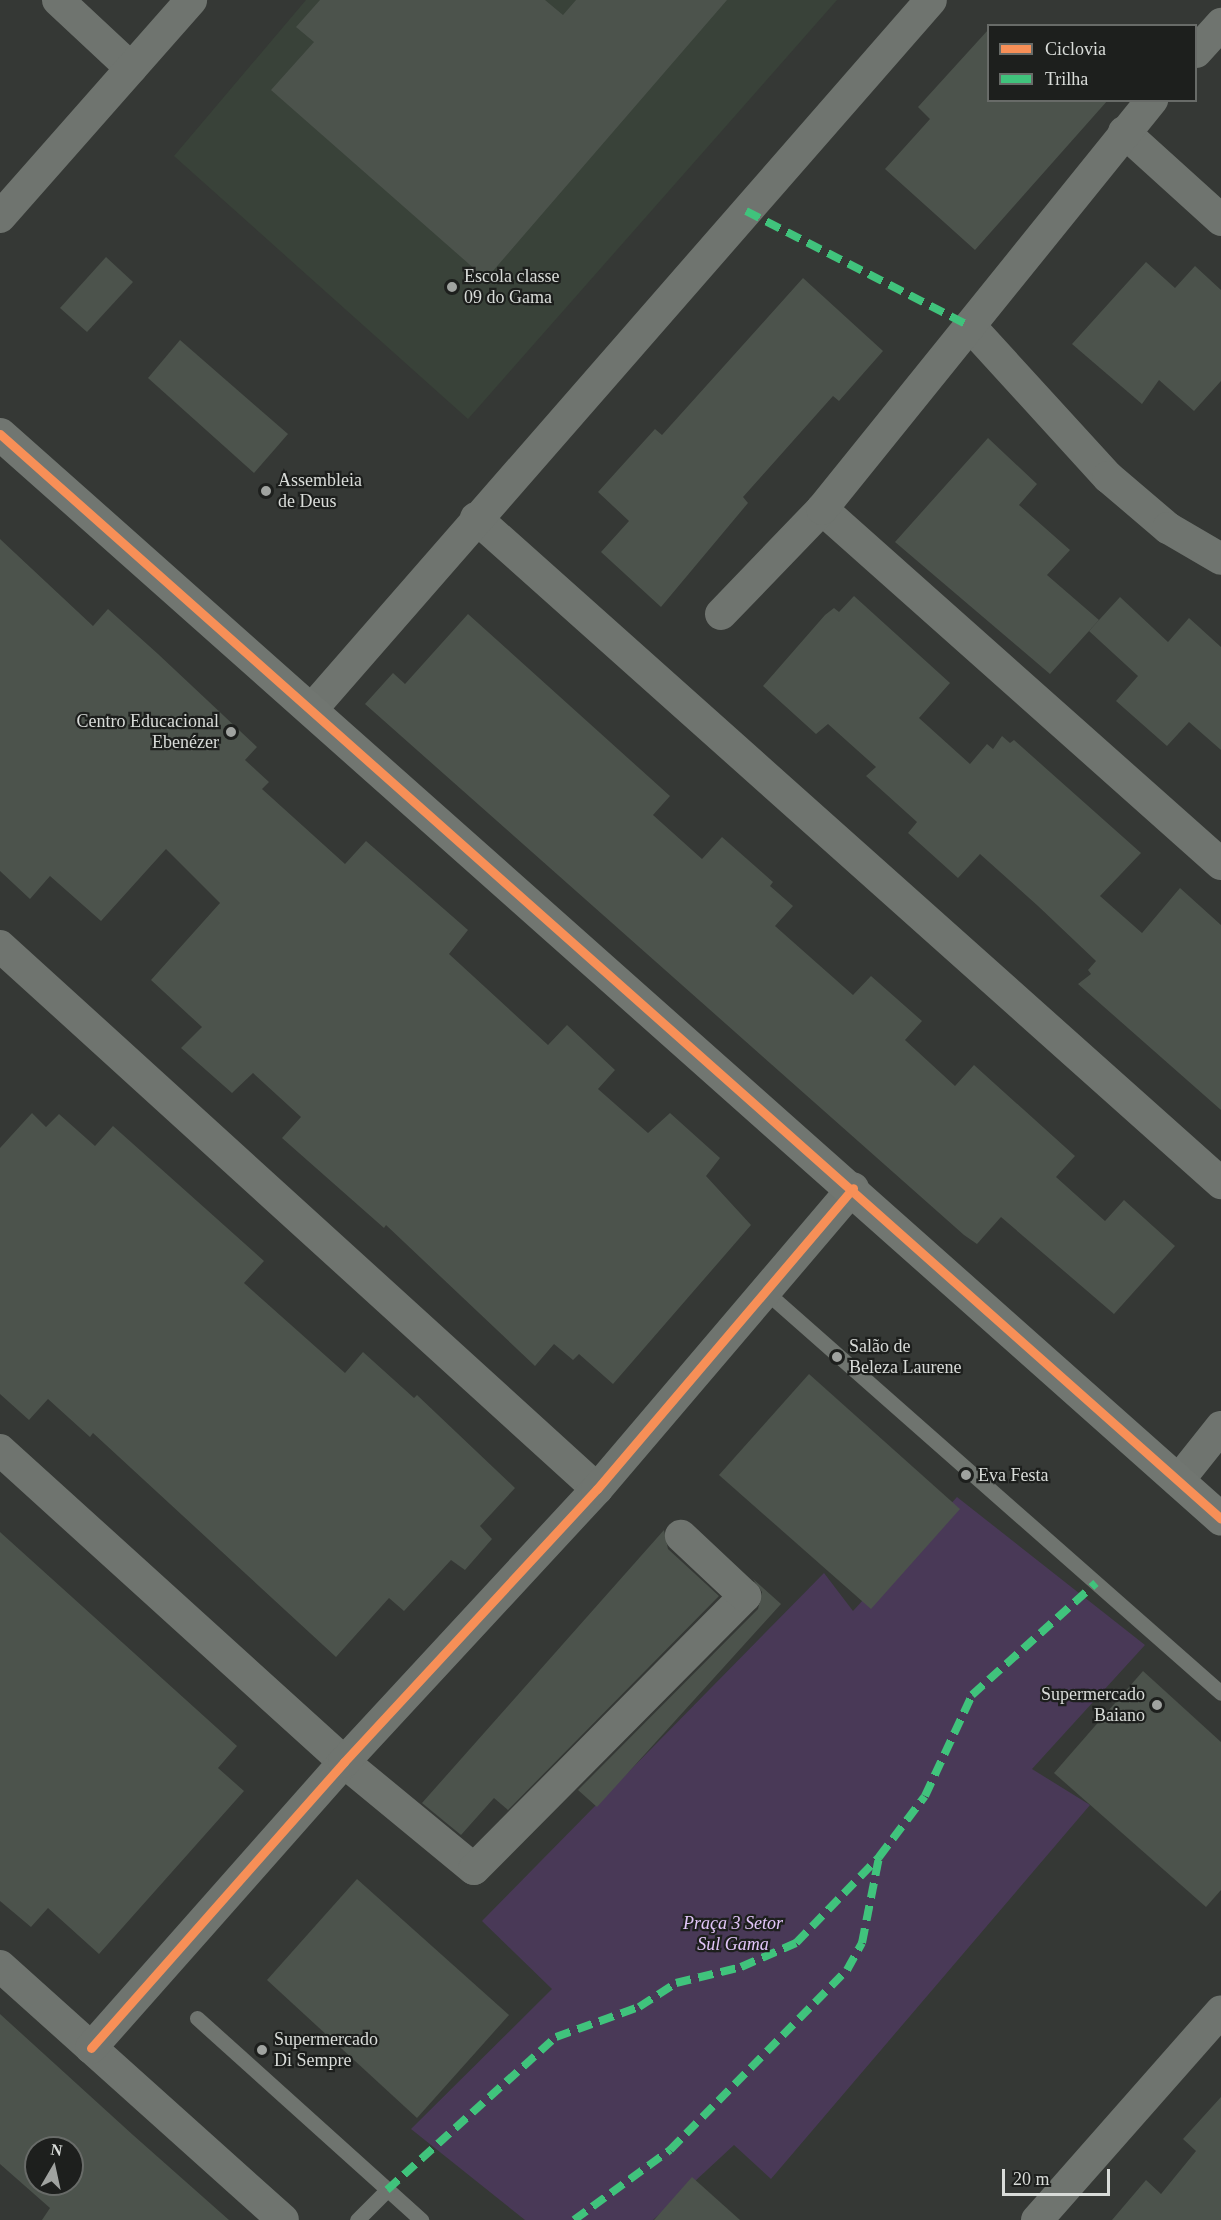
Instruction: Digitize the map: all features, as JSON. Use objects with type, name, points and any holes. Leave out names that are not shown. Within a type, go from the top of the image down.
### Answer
[{"type":"street","points":[[58,0],[131,68]]},
{"type":"street","points":[[0,217],[191,0]]},
{"type":"street","points":[[312,709],[476,518],[931,0]]},
{"type":"street","points":[[1197,51],[1221,24]]},
{"type":"street","points":[[721,614],[822,509],[1150,102]]},
{"type":"street","points":[[1124,132],[1221,220]]},
{"type":"street","points":[[970,326],[1108,477],[1168,528],[1221,559]]},
{"type":"street","points":[[0,434],[853,1188],[1221,1519]]},
{"type":"street","points":[[822,509],[1221,864]]},
{"type":"street","points":[[476,518],[1221,1183]]},
{"type":"street","points":[[0,946],[597,1489]]},
{"type":"street","points":[[91,2048],[344,1762],[597,1489],[853,1188]]},
{"type":"street","points":[[1178,1481],[1221,1427]]},
{"type":"street","points":[[0,1450],[344,1762],[474,1869],[745,1596],[681,1536]]},
{"type":"street","points":[[0,1966],[283,2220]]},
{"type":"street","points":[[1037,2220],[1218,2021]]},
{"type":"lane","points":[[766,1292],[1221,1693]]},
{"type":"lane","points":[[197,2018],[421,2220]]},
{"type":"lane","points":[[357,2220],[387,2190]]},
{"type":"shaded area","name":"Escola classe 09 do Gama","points":[[306,0],[837,0],[468,419],[174,156]]},
{"type":"green space","name":"Praça 3 Setor Sul Gama","points":[[957,1497],[1145,1645],[1032,1769],[1090,1805],[771,2179],[734,2145],[653,2220],[525,2220],[411,2129],[552,1989],[482,1921],[824,1573],[853,1611]]},
{"type":"building","points":[[320,0],[545,0],[563,15],[576,0],[727,0],[486,279],[271,90],[314,42],[296,27]]},
{"type":"building","points":[[987,31],[987,102],[1106,102],[975,250],[885,169],[930,119],[918,107]]},
{"type":"building","points":[[106,257],[133,282],[87,332],[60,308]]},
{"type":"building","points":[[1146,262],[1175,288],[1195,266],[1221,290],[1221,381],[1194,411],[1159,380],[1142,404],[1072,344]]},
{"type":"building","points":[[803,278],[883,351],[839,401],[833,396],[743,497],[748,503],[661,607],[601,552],[629,521],[598,492],[655,429],[662,435]]},
{"type":"building","points":[[180,340],[288,434],[254,473],[148,378]]},
{"type":"building","points":[[988,438],[1037,484],[1019,505],[1070,550],[1047,575],[1099,620],[1050,674],[895,542]]},
{"type":"building","points":[[0,539],[93,626],[108,609],[257,747],[245,760],[269,782],[262,789],[345,864],[366,841],[468,930],[449,954],[548,1045],[567,1025],[615,1070],[598,1089],[648,1133],[670,1113],[720,1158],[706,1176],[751,1225],[613,1384],[579,1354],[573,1360],[554,1344],[535,1366],[386,1225],[384,1228],[282,1138],[301,1117],[253,1073],[232,1093],[181,1048],[202,1027],[151,980],[220,903],[166,849],[101,921],[50,876],[30,899],[0,871]]},
{"type":"building","points":[[854,596],[950,683],[919,718],[970,764],[987,744],[993,749],[1002,736],[1010,743],[1014,740],[1141,853],[1100,896],[1142,933],[1180,888],[1221,925],[1221,1110],[1078,984],[1091,974],[1088,970],[1096,961],[1038,906],[980,854],[958,878],[908,833],[917,822],[866,776],[876,767],[828,724],[816,734],[763,686],[825,615],[834,608],[839,612]]},
{"type":"building","points":[[1120,597],[1168,642],[1189,618],[1221,647],[1221,750],[1189,722],[1167,746],[1116,701],[1138,676],[1089,631]]},
{"type":"building","points":[[468,614],[670,796],[653,815],[702,859],[722,837],[773,882],[770,886],[793,906],[775,926],[853,995],[871,976],[922,1021],[905,1040],[955,1086],[974,1065],[1075,1156],[1056,1177],[1105,1221],[1124,1200],[1175,1246],[1114,1314],[1001,1217],[977,1244],[964,1235],[365,704],[393,673],[405,684]]},
{"type":"building","points":[[32,1113],[46,1127],[59,1114],[95,1146],[113,1126],[264,1261],[244,1283],[345,1373],[363,1352],[414,1398],[417,1395],[515,1488],[480,1526],[492,1539],[465,1570],[451,1560],[404,1611],[389,1598],[336,1657],[93,1433],[90,1437],[48,1399],[29,1420],[0,1394],[0,1148]]},
{"type":"building","points":[[809,1374],[960,1509],[871,1609],[719,1475]]},
{"type":"building","points":[[664,1530],[668,1549],[719,1596],[508,1810],[494,1798],[461,1835],[422,1803]]},
{"type":"building","points":[[0,1532],[237,1746],[218,1768],[244,1791],[99,1954],[48,1908],[31,1927],[0,1901]]},
{"type":"building","points":[[753,1579],[781,1604],[597,1807],[578,1790],[758,1609],[762,1592]]},
{"type":"building","points":[[1143,1671],[1221,1742],[1221,1890],[1206,1907],[1054,1773]]},
{"type":"building","points":[[357,1879],[509,2015],[417,2118],[267,1980]]},
{"type":"building","points":[[0,2014],[229,2220],[42,2220],[50,2208],[36,2196],[84,2196],[84,2136],[24,2136],[24,2185],[0,2164]]},
{"type":"building","points":[[1221,2097],[1221,2220],[1112,2220],[1146,2180],[1161,2194],[1196,2151],[1183,2139]]},
{"type":"building","points":[[692,2177],[740,2220],[654,2220]]},
{"type":"marked path","points":[[746,211],[970,326]]},
{"type":"marked path","points":[[387,2190],[556,2037],[639,2007],[676,1983],[741,1967],[796,1943],[879,1857],[925,1796],[972,1695],[1096,1583]]},
{"type":"marked path","points":[[574,2220],[670,2150],[847,1970],[862,1943],[879,1857]]},
{"type":"cycle path","points":[[0,434],[1221,1519]]},
{"type":"cycle path","points":[[91,2048],[344,1762],[597,1489],[853,1188]]},
{"type":"place","name":"Escola classe 09 do Gama","points":[[452,287]]},
{"type":"place","name":"Assembleia de Deus","points":[[266,491]]},
{"type":"place","name":"Centro Educacional Ebenézer","points":[[231,732]]},
{"type":"place","name":"Salão de Beleza Laurene","points":[[837,1357]]},
{"type":"place","name":"Eva Festa","points":[[966,1475]]},
{"type":"place","name":"Supermercado Baiano","points":[[1157,1705]]},
{"type":"place","name":"Supermercado Di Sempre","points":[[262,2050]]}]
